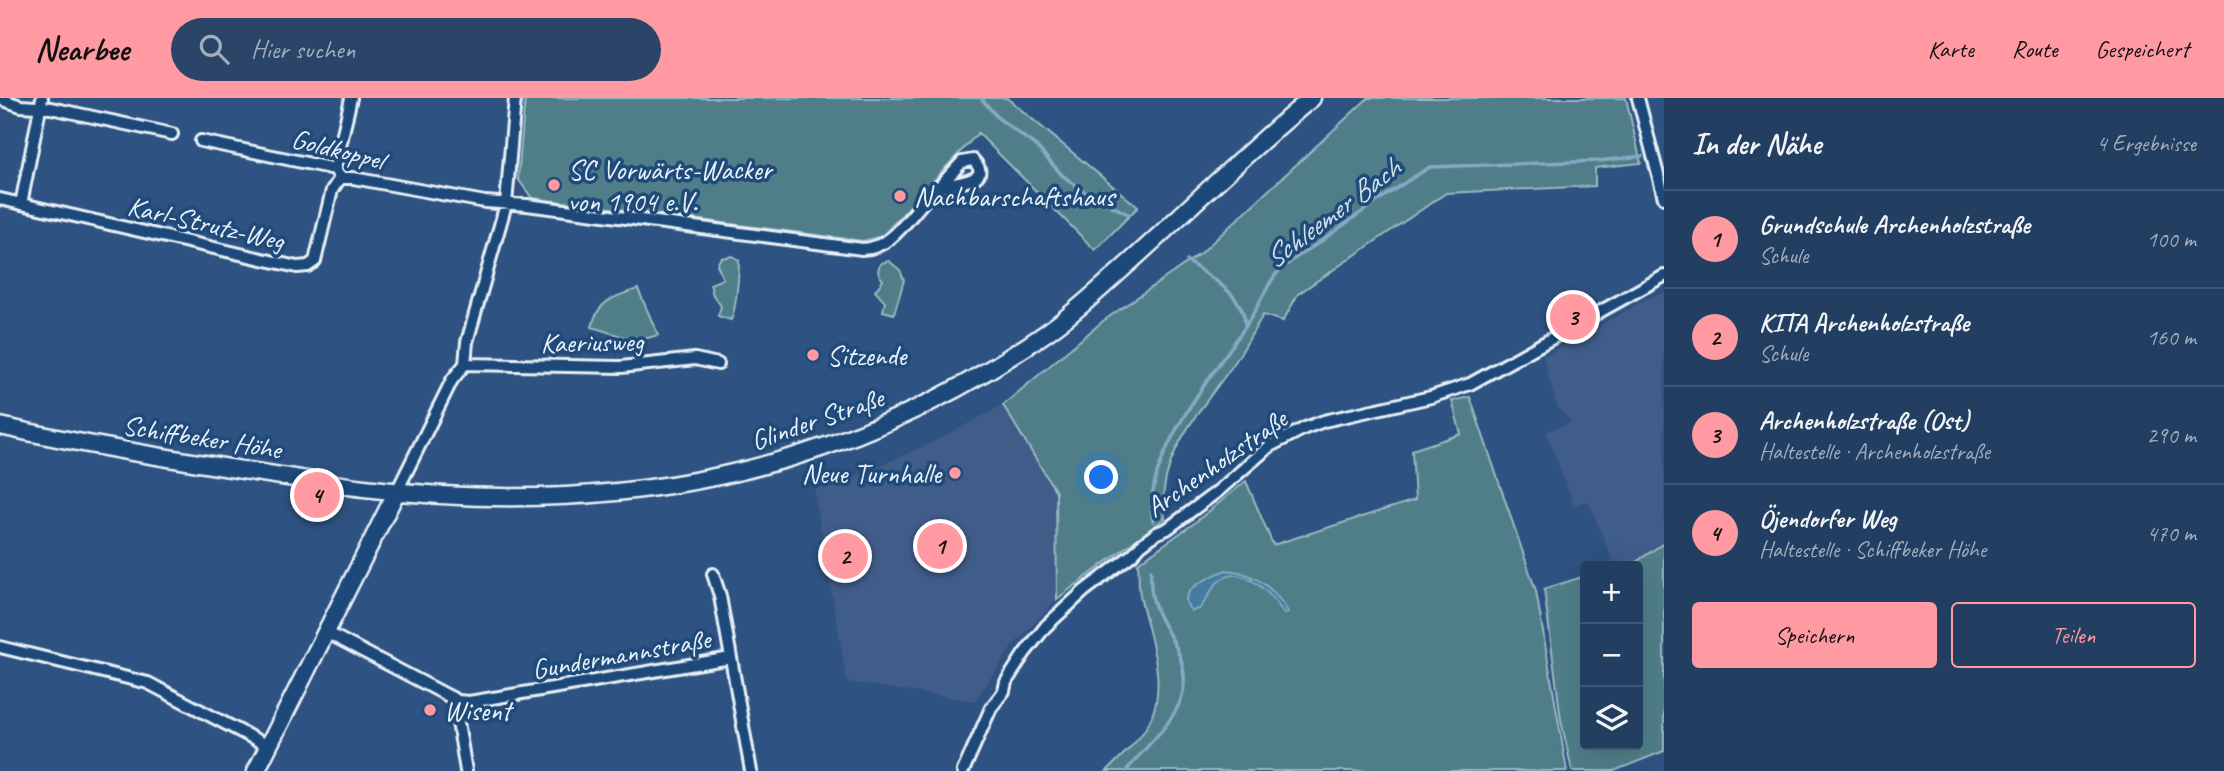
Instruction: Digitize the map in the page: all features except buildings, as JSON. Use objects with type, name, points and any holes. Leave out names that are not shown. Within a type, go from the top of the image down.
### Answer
[{"type":"main road","name":"Glinder Straße","points":[[397,491],[543,497],[606,494],[660,487],[772,464],[829,447],[877,428],[944,397],[1051,330],[1096,294],[1238,162],[1312,98]]},
{"type":"main road","name":"Schiffbeker Höhe","points":[[0,426],[105,448],[397,491]]},
{"type":"main road","points":[[256,771],[397,491]]},
{"type":"street","points":[[338,174],[351,98]]},
{"type":"street","points":[[397,491],[452,380],[465,364],[467,342],[506,204],[515,98]]},
{"type":"street","points":[[1638,98],[1664,198]]},
{"type":"street","points":[[0,99],[21,106],[41,103],[51,108],[172,134]]},
{"type":"street","points":[[21,204],[41,103]]},
{"type":"street","name":"Goldkoppel","points":[[201,141],[353,178],[485,202],[870,249],[880,247],[887,241],[939,187]]},
{"type":"street","name":"Karl-Strutz-Weg","points":[[0,199],[297,267],[308,266],[316,261],[338,174]]},
{"type":"street","name":"Archenholzstraße","points":[[963,771],[991,708],[1004,691],[1006,682],[1024,654],[1046,626],[1141,545],[1218,491],[1270,446],[1324,421],[1432,397],[1470,384],[1664,276]]},
{"type":"street","name":"Kaeriusweg","points":[[465,364],[621,367],[695,359],[718,364]]},
{"type":"street","points":[[713,574],[720,596],[751,771]]},
{"type":"street","points":[[326,632],[458,701],[458,722],[466,771]]},
{"type":"street","points":[[0,647],[148,683],[268,746]]},
{"type":"street","name":"Gundermannstraße","points":[[458,701],[492,699],[731,659]]},
{"type":"shaded area","points":[[1664,293],[1664,543],[1637,561],[1613,561],[1588,501],[1574,505],[1546,432],[1571,422],[1557,407],[1543,357],[1650,297]]},
{"type":"shaded area","points":[[1003,405],[1056,492],[1057,599],[1012,647],[975,701],[847,682],[814,490],[875,468],[941,438]]},
{"type":"shaded area","points":[[1226,570],[1246,574],[1263,583],[1288,612],[1284,614],[1256,583],[1237,575],[1227,576],[1218,582],[1199,609],[1192,611],[1186,597],[1190,591]]},
{"type":"green space","points":[[525,98],[1007,98],[1138,207],[1095,250],[978,133],[882,236],[863,241],[532,198],[518,179]]},
{"type":"green space","points":[[1368,98],[1626,98],[1641,163],[1595,168],[1595,186],[1446,193],[1298,294],[1283,321],[1263,315],[1235,362],[1182,438],[1167,472],[1164,490],[1165,518],[1057,599],[1056,492],[1003,405],[1103,321],[1201,253]]},
{"type":"green space","points":[[732,256],[739,260],[736,300],[731,320],[718,316],[721,306],[713,295],[710,284],[723,279],[717,264],[721,258]]},
{"type":"green space","points":[[889,261],[900,270],[904,280],[894,314],[883,311],[885,302],[875,291],[883,280],[878,270],[880,265]]},
{"type":"green space","points":[[638,289],[658,335],[637,341],[592,327],[594,318],[603,305],[615,297]]},
{"type":"green space","points":[[1470,397],[1536,591],[1567,771],[1107,771],[1144,731],[1156,700],[1156,667],[1140,596],[1138,563],[1193,524],[1246,481],[1273,545],[1415,500],[1412,450],[1461,434],[1452,401]]},
{"type":"green space","points":[[1664,543],[1664,751],[1614,771],[1572,771],[1561,720],[1544,589],[1580,578],[1580,750],[1643,750],[1643,561],[1637,561]]},
{"type":"waterway","points":[[981,98],[998,118],[1036,146],[1062,175],[1086,193],[1128,214]]},
{"type":"waterway","name":"Schleemer Bach","points":[[1153,521],[1152,496],[1169,444],[1183,418],[1251,318],[1273,278],[1288,264],[1430,167],[1599,161],[1642,156]]},
{"type":"waterway","points":[[1187,261],[1232,295],[1239,304],[1245,325]]},
{"type":"waterway","name":"Schleemer Bach","points":[[1126,771],[1166,725],[1183,694],[1181,658],[1154,605],[1151,570]]},
{"type":"place","name":"SC Vorwärts-Wacker von 1904 e.V.","points":[[554,185]]},
{"type":"place","name":"Nachbarschaftshaus","points":[[900,196]]},
{"type":"place","name":"Archenholzstraße (Ost)","points":[[1573,317]]},
{"type":"place","name":"Sitzende","points":[[813,355]]},
{"type":"place","name":"Neue Turnhalle","points":[[955,473]]},
{"type":"place","name":"Öjendorfer Weg","points":[[317,495]]},
{"type":"place","name":"Grundschule Archenholzstraße","points":[[940,546]]},
{"type":"place","name":"KITA Archenholzstraße","points":[[845,556]]},
{"type":"place","name":"Wisent","points":[[430,710]]}]
